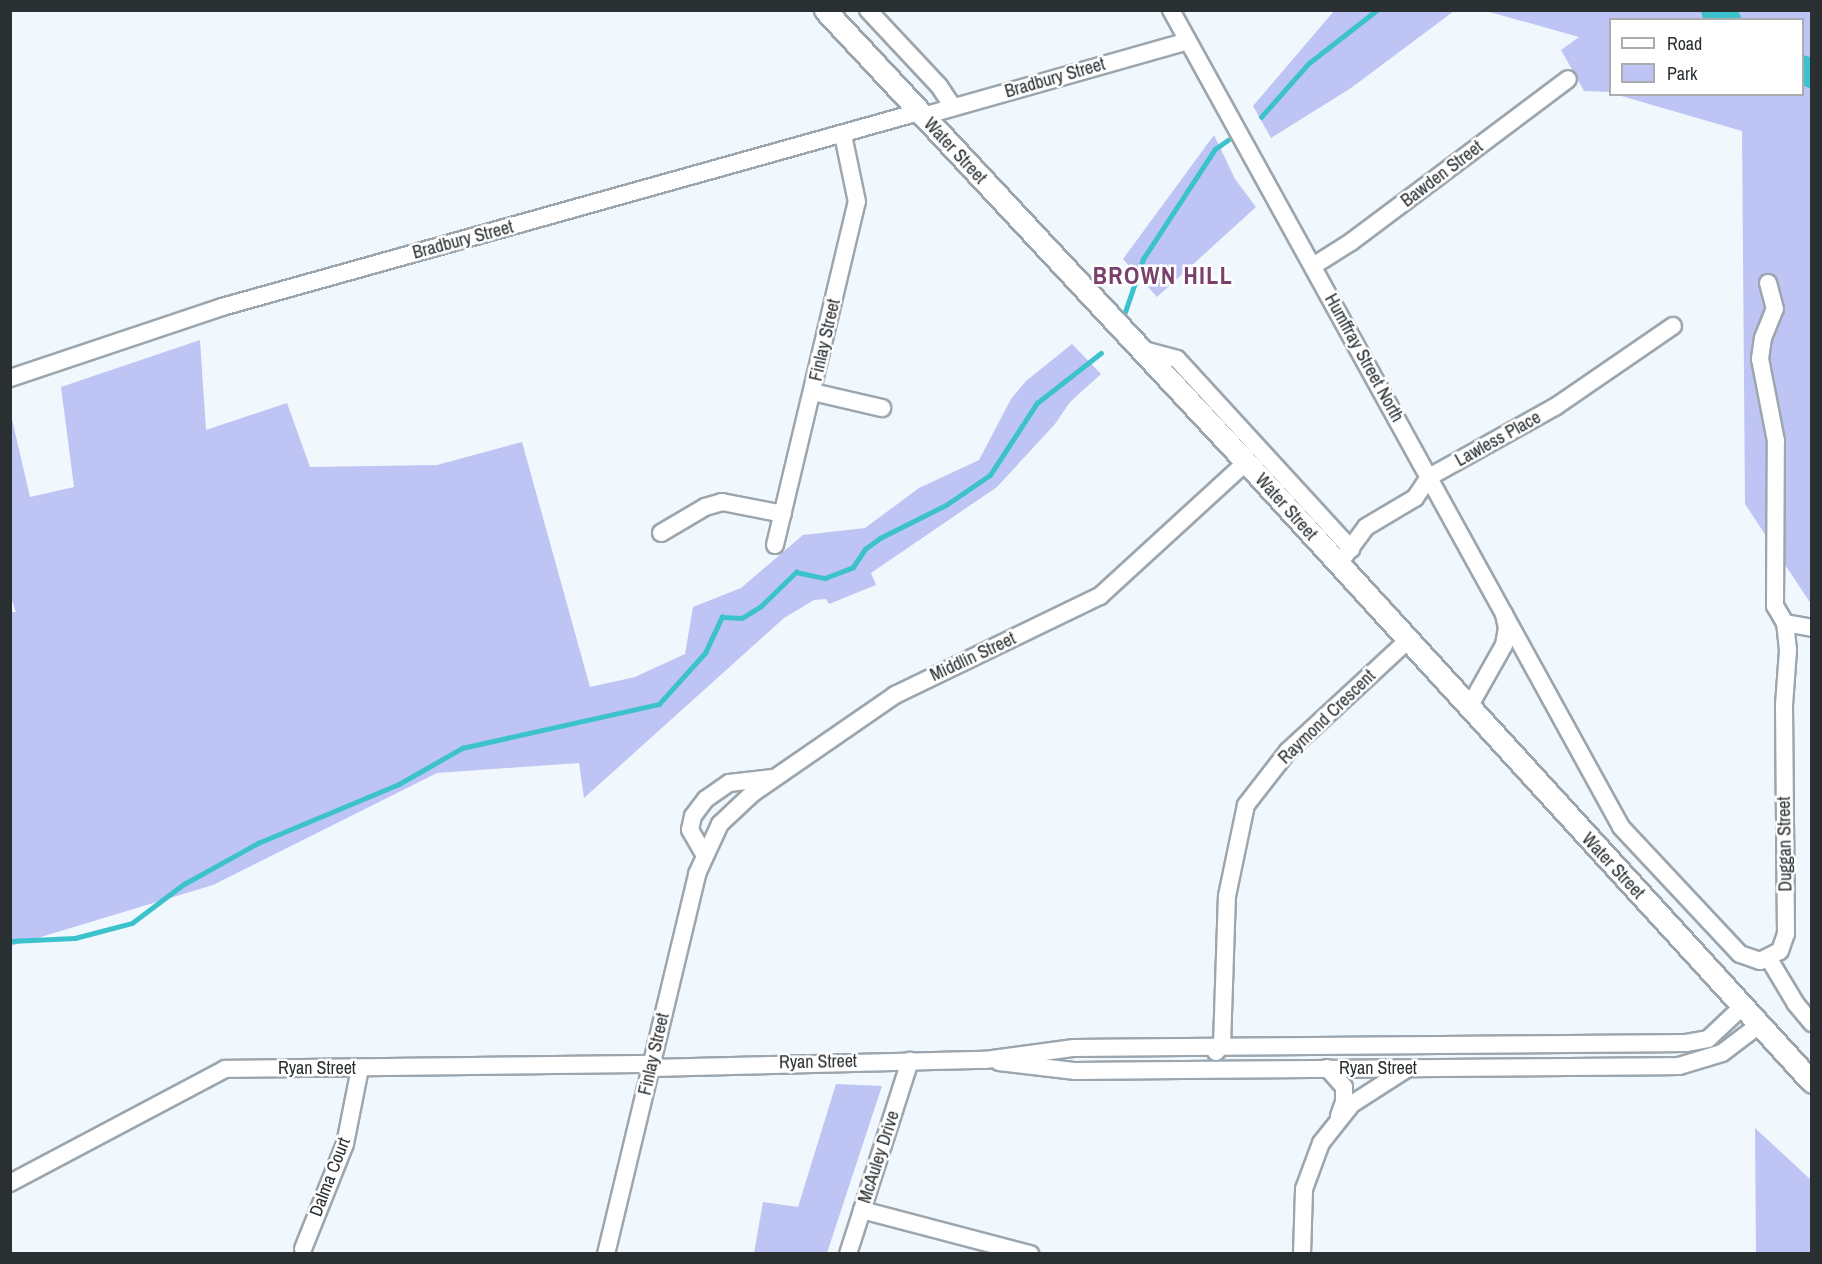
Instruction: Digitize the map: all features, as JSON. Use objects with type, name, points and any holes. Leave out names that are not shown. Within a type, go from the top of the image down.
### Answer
[{"type":"main road","name":"Water Street","points":[[825,10],[1246,462],[1344,557],[1407,641],[1812,1082]]},
{"type":"street","name":"Water Street","points":[[868,10],[953,107]]},
{"type":"street","name":"Humffray Street North","points":[[1171,10],[1504,614],[1508,628],[1504,645],[1468,709]]},
{"type":"street","name":"Bradbury Street","points":[[10,378],[222,307],[1188,41]]},
{"type":"street","name":"Bawden Street","points":[[1313,266],[1351,242],[1568,78]]},
{"type":"street","name":"Finlay Street","points":[[775,545],[858,197],[843,135]]},
{"type":"street","name":"Duggan Street","points":[[1768,283],[1775,309],[1763,338],[1760,359],[1776,441],[1774,603],[1785,623],[1786,934],[1782,948],[1769,959]]},
{"type":"street","name":"Lawless Place","points":[[1344,557],[1366,527],[1415,498],[1430,477],[1555,406],[1673,326]]},
{"type":"street","points":[[1140,349],[1174,356],[1344,557]]},
{"type":"street","points":[[813,392],[882,408]]},
{"type":"street","name":"Middlin Street","points":[[704,854],[726,819],[774,778],[903,690],[1100,596],[1246,462]]},
{"type":"street","points":[[661,533],[698,510],[722,502],[783,514]]},
{"type":"street","points":[[1504,614],[1621,827],[1740,954],[1756,961],[1769,959],[1796,1004],[1812,1023]]},
{"type":"street","points":[[1785,623],[1812,628]]},
{"type":"street","name":"Raymond Crescent","points":[[1216,1069],[1216,1052],[1222,1045],[1227,896],[1246,804],[1288,751],[1407,641]]},
{"type":"street","points":[[704,854],[690,830],[693,816],[706,799],[729,783],[774,778]]},
{"type":"street","name":"Finlay Street","points":[[606,1254],[704,854]]},
{"type":"street","name":"Ryan Street","points":[[10,1182],[225,1069],[651,1066],[985,1060],[1058,1049],[1222,1045],[1686,1043],[1711,1037],[1743,1006]]},
{"type":"street","name":"Ryan Street","points":[[985,1060],[1061,1070],[1686,1065],[1722,1053],[1760,1025]]},
{"type":"street","points":[[1058,1049],[1051,1058],[1053,1065],[1061,1070]]},
{"type":"street","name":"McAuley Drive","points":[[848,1254],[910,1061]]},
{"type":"street","points":[[1339,1116],[1384,1080],[1417,1067]]},
{"type":"street","name":"Dalma Court","points":[[303,1249],[345,1144],[360,1068]]},
{"type":"street","points":[[1302,1254],[1301,1214],[1307,1177],[1321,1143],[1339,1116],[1344,1102],[1344,1087],[1327,1068]]},
{"type":"street","points":[[862,1210],[1030,1254]]},
{"type":"green space","points":[[1334,11],[1454,11],[1351,88],[1271,138],[1253,106]]},
{"type":"green space","points":[[1486,11],[1811,11],[1811,604],[1745,504],[1742,131],[1621,96],[1804,96],[1804,18],[1609,18],[1609,92],[1584,91],[1561,50],[1579,37]]},
{"type":"green space","points":[[1214,135],[1235,179],[1256,207],[1157,297],[1123,259]]},
{"type":"green space","points":[[200,340],[206,430],[287,403],[310,467],[437,465],[522,442],[590,687],[635,677],[685,654],[693,607],[741,588],[803,535],[865,528],[919,488],[979,460],[1011,399],[1026,381],[1072,344],[1101,374],[1070,402],[1055,424],[997,487],[871,573],[876,585],[829,604],[826,599],[814,600],[784,618],[584,798],[579,763],[437,773],[213,885],[11,946],[11,612],[16,612],[10,595],[11,415],[30,497],[74,487],[61,387]]},
{"type":"green space","points":[[836,1084],[882,1086],[827,1253],[754,1253],[763,1202],[798,1207]]},
{"type":"shaded area","points":[[1755,1128],[1811,1180],[1811,1253],[1756,1253]]},
{"type":"waterway","points":[[1261,117],[1309,63],[1377,10]]},
{"type":"waterway","points":[[1715,10],[1725,18]]},
{"type":"waterway","points":[[1804,70],[1812,74]]},
{"type":"waterway","points":[[1125,312],[1143,259],[1215,149],[1228,140]]},
{"type":"waterway","points":[[10,941],[75,938],[132,923],[184,884],[258,843],[399,784],[462,748],[659,704],[705,653],[722,617],[742,618],[761,606],[796,572],[825,578],[853,567],[865,549],[880,538],[946,505],[990,475],[1037,403],[1101,353]]},
{"type":"district","name":"BROWN HILL","points":[[1163,276]]}]
